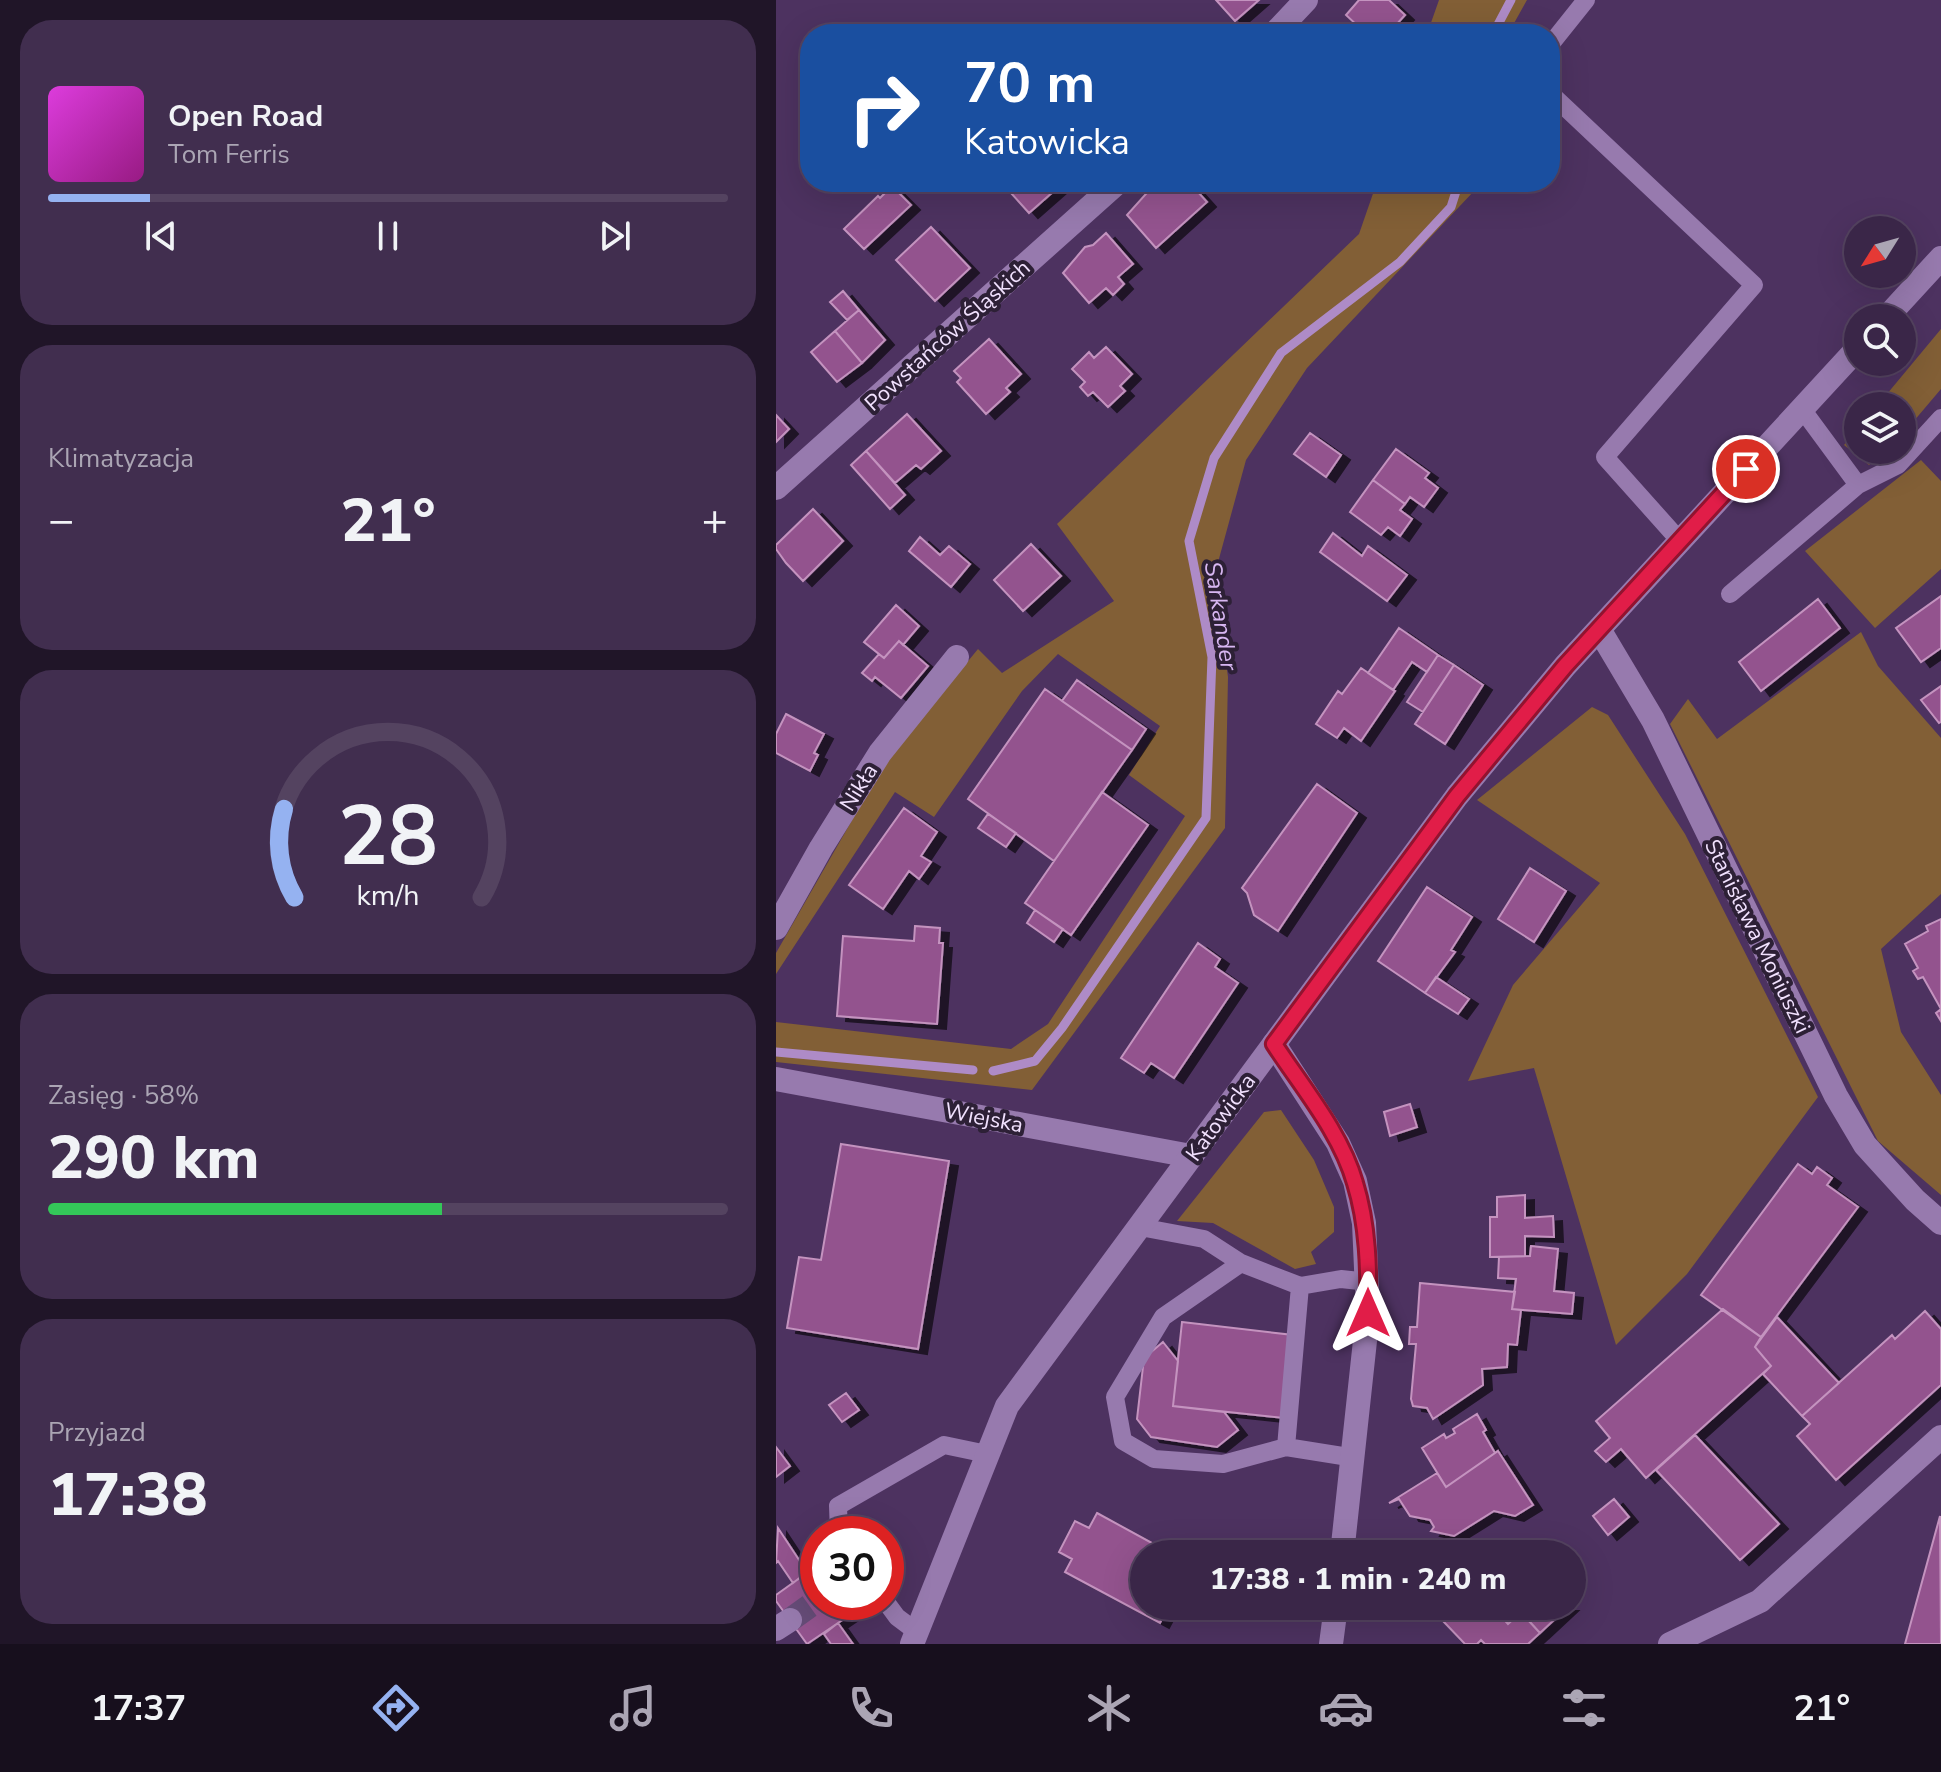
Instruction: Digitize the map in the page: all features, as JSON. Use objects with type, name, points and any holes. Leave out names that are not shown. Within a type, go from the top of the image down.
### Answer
[{"type":"street","points":[[1283,24],[1306,0]]},
{"type":"street","name":"Powstańców Śląskich","points":[[776,488],[1107,192]]},
{"type":"street","points":[[1899,304],[1941,258]]},
{"type":"street","name":"Katowicka","points":[[914,1638],[1007,1406],[1457,796],[1565,666],[1844,363]]},
{"type":"street","name":"Stanisława Moniuszki","points":[[1600,631],[1653,720],[1843,1108],[1865,1145],[1915,1200],[1941,1223]]},
{"type":"street","name":"Nikła","points":[[776,928],[880,753],[957,657]]},
{"type":"street","points":[[1274,1044],[1338,1143],[1355,1181],[1364,1223],[1369,1282],[1355,1458],[1344,1540]]},
{"type":"street","name":"Wiejska","points":[[776,1079],[1191,1156]]},
{"type":"street","points":[[1670,1644],[1760,1601],[1941,1437]]},
{"type":"street","points":[[1331,1644],[1334,1620]]},
{"type":"lane","points":[[1560,32],[1586,0]]},
{"type":"lane","points":[[1560,102],[1754,285],[1605,457],[1680,541]]},
{"type":"lane","points":[[1802,409],[1858,485]]},
{"type":"lane","points":[[1730,594],[1858,485],[1898,465],[1941,418]]},
{"type":"lane","points":[[1140,1227],[1204,1239],[1241,1263],[1300,1286],[1341,1279],[1369,1282]]},
{"type":"lane","points":[[1241,1263],[1163,1317],[1115,1397],[1123,1441],[1154,1459],[1223,1464],[1286,1447],[1355,1458]]},
{"type":"lane","points":[[1286,1447],[1300,1286]]},
{"type":"lane","points":[[838,1516],[838,1506],[944,1445],[987,1454]]},
{"type":"lane","points":[[899,1620],[914,1638]]},
{"type":"shaded area","points":[[1439,0],[1527,0],[1514,24],[1431,24]]},
{"type":"shaded area","points":[[1374,192],[1473,192],[1307,368],[1246,460],[1214,577],[1228,677],[1225,828],[1032,1090],[776,1062],[776,1022],[1011,1049],[1048,1024],[1185,816],[1129,775],[1160,726],[1058,654],[1022,691],[934,817],[895,792],[776,974],[776,953],[886,761],[978,649],[1002,673],[1114,601],[1057,524],[1359,234]]},
{"type":"shaded area","points":[[1941,329],[1941,389],[1916,418],[1916,392],[1889,392],[1902,376],[1916,376],[1916,359]]},
{"type":"shaded area","points":[[1921,460],[1941,481],[1941,569],[1875,628],[1805,551]]},
{"type":"shaded area","points":[[1861,632],[1878,666],[1941,738],[1941,894],[1881,949],[1901,1032],[1941,1095],[1941,1195],[1878,1141],[1670,724],[1688,699],[1717,739]]},
{"type":"shaded area","points":[[1592,707],[1608,715],[1685,834],[1818,1097],[1687,1274],[1616,1345],[1534,1068],[1468,1081],[1513,985],[1600,883],[1477,800]]},
{"type":"shaded area","points":[[1281,1110],[1314,1160],[1334,1207],[1334,1232],[1311,1252],[1316,1264],[1295,1269],[1213,1223],[1177,1221],[1264,1112]]},
{"type":"building","points":[[1216,0],[1259,0],[1235,21]]},
{"type":"building","points":[[1359,0],[1389,0],[1405,15],[1397,24],[1356,24],[1346,15]]},
{"type":"building","points":[[886,192],[898,192],[911,205],[864,249],[844,229],[878,196],[880,198]]},
{"type":"building","points":[[1010,192],[1053,192],[1029,213]]},
{"type":"building","points":[[1148,192],[1198,192],[1207,202],[1156,248],[1127,215]]},
{"type":"building","points":[[931,227],[970,268],[935,301],[896,260]]},
{"type":"building","points":[[1106,233],[1133,264],[1118,277],[1124,284],[1113,295],[1106,288],[1089,303],[1063,273],[1085,247],[1093,245]]},
{"type":"building","points":[[843,291],[859,310],[847,320],[830,302]]},
{"type":"building","points":[[859,310],[885,340],[862,363],[835,331]]},
{"type":"building","points":[[835,331],[862,363],[837,382],[811,352]]},
{"type":"building","points":[[989,339],[1021,374],[1006,388],[1010,392],[986,414],[957,382],[961,378],[954,371]]},
{"type":"building","points":[[1106,347],[1132,374],[1120,386],[1125,391],[1108,407],[1093,392],[1088,396],[1080,387],[1085,382],[1072,369],[1089,352],[1094,358]]},
{"type":"building","points":[[907,414],[941,451],[921,469],[916,465],[895,483],[866,451]]},
{"type":"building","points":[[776,415],[789,429],[776,442]]},
{"type":"building","points":[[1310,433],[1341,455],[1326,477],[1294,454]]},
{"type":"building","points":[[1396,449],[1429,473],[1425,478],[1438,488],[1424,507],[1410,497],[1405,504],[1373,480]]},
{"type":"building","points":[[866,451],[905,495],[890,509],[851,465]]},
{"type":"building","points":[[1373,480],[1405,504],[1400,510],[1412,519],[1400,536],[1388,527],[1381,535],[1350,512]]},
{"type":"building","points":[[813,509],[843,541],[803,581],[786,563],[776,545]]},
{"type":"building","points":[[1333,533],[1362,556],[1368,546],[1407,575],[1387,601],[1320,552]]},
{"type":"building","points":[[920,537],[940,555],[949,546],[970,564],[951,587],[909,551]]},
{"type":"building","points":[[1031,544],[1061,576],[1023,611],[994,580]]},
{"type":"building","points":[[1941,596],[1941,648],[1921,662],[1896,628]]},
{"type":"building","points":[[1818,599],[1840,628],[1761,691],[1739,662]]},
{"type":"building","points":[[896,605],[919,626],[903,645],[899,641],[884,658],[864,642]]},
{"type":"building","points":[[1399,628],[1438,655],[1427,672],[1412,662],[1393,690],[1368,673]]},
{"type":"building","points":[[899,641],[928,666],[901,698],[875,677],[872,681],[862,673],[879,654],[884,658]]},
{"type":"building","points":[[1438,655],[1454,665],[1423,712],[1407,702]]},
{"type":"building","points":[[1454,665],[1483,685],[1445,744],[1415,724]]},
{"type":"building","points":[[1361,668],[1395,691],[1361,741],[1344,728],[1337,738],[1316,724],[1338,691],[1342,694]]},
{"type":"building","points":[[1077,680],[1146,729],[1132,750],[1062,701]]},
{"type":"building","points":[[1941,686],[1941,722],[1939,723],[1921,700]]},
{"type":"building","points":[[1045,689],[1132,750],[1054,861],[968,799]]},
{"type":"building","points":[[786,714],[824,734],[814,753],[818,755],[810,771],[776,753],[776,734]]},
{"type":"building","points":[[1317,784],[1357,813],[1278,931],[1254,915],[1247,893],[1242,888]]},
{"type":"building","points":[[1102,792],[1148,825],[1071,935],[1025,903]]},
{"type":"building","points":[[904,808],[937,832],[921,856],[931,862],[919,879],[909,871],[883,909],[849,885]]},
{"type":"building","points":[[988,814],[1016,833],[1006,847],[978,828]]},
{"type":"building","points":[[1530,868],[1566,891],[1534,942],[1498,919]]},
{"type":"building","points":[[1427,887],[1472,917],[1451,950],[1455,952],[1425,993],[1378,961]]},
{"type":"building","points":[[1035,910],[1063,929],[1054,942],[1027,923]]},
{"type":"building","points":[[1941,919],[1941,1009],[1923,977],[1918,979],[1913,971],[1918,968],[1905,944],[1928,931],[1926,926]]},
{"type":"building","points":[[915,926],[940,928],[939,943],[943,943],[937,1024],[837,1016],[843,936],[914,941]]},
{"type":"building","points":[[1198,943],[1220,959],[1215,967],[1238,983],[1174,1078],[1151,1063],[1144,1073],[1121,1058]]},
{"type":"building","points":[[1436,977],[1469,999],[1458,1014],[1425,993]]},
{"type":"building","points":[[1410,1104],[1417,1127],[1390,1136],[1384,1112]]},
{"type":"building","points":[[841,1144],[949,1161],[918,1349],[787,1328],[799,1257],[821,1260]]},
{"type":"building","points":[[1798,1164],[1812,1174],[1817,1167],[1832,1178],[1827,1185],[1858,1207],[1761,1337],[1701,1295]]},
{"type":"building","points":[[1525,1195],[1525,1218],[1553,1216],[1554,1237],[1525,1236],[1525,1256],[1490,1257],[1490,1217],[1497,1217],[1497,1197]]},
{"type":"building","points":[[1531,1246],[1558,1249],[1554,1291],[1574,1293],[1572,1314],[1512,1309],[1516,1279],[1498,1278],[1499,1257],[1530,1256]]},
{"type":"building","points":[[1420,1283],[1515,1292],[1512,1309],[1521,1310],[1517,1345],[1508,1344],[1507,1367],[1482,1369],[1483,1385],[1433,1419],[1427,1408],[1413,1406],[1411,1399],[1416,1344],[1409,1344],[1410,1327],[1417,1327]]},
{"type":"building","points":[[1723,1309],[1761,1337],[1755,1347],[1771,1366],[1646,1478],[1621,1449],[1606,1462],[1595,1451],[1610,1438],[1596,1421]]},
{"type":"building","points":[[1925,1311],[1941,1329],[1941,1385],[1836,1480],[1797,1436],[1810,1424],[1802,1416],[1892,1335],[1895,1339]]},
{"type":"building","points":[[1777,1317],[1839,1383],[1802,1416],[1763,1374],[1771,1366],[1755,1347]]},
{"type":"building","points":[[1182,1322],[1293,1335],[1284,1418],[1173,1406]]},
{"type":"building","points":[[1163,1342],[1178,1361],[1173,1406],[1224,1412],[1238,1430],[1217,1447],[1151,1437],[1137,1419],[1144,1358]]},
{"type":"building","points":[[846,1393],[859,1410],[842,1422],[829,1405]]},
{"type":"building","points":[[1477,1414],[1495,1453],[1446,1487],[1422,1448],[1444,1434],[1446,1438],[1455,1433],[1453,1429]]},
{"type":"building","points":[[1695,1435],[1779,1524],[1740,1560],[1656,1470]]},
{"type":"building","points":[[776,1447],[790,1466],[776,1477]]},
{"type":"building","points":[[1498,1451],[1533,1505],[1515,1516],[1494,1511],[1454,1536],[1431,1531],[1434,1527],[1430,1520],[1410,1516],[1399,1499],[1389,1503],[1437,1473],[1446,1487]]},
{"type":"building","points":[[1614,1499],[1629,1517],[1608,1535],[1593,1516]]},
{"type":"building","points":[[1097,1513],[1146,1540],[1130,1540],[1130,1607],[1065,1572],[1072,1559],[1059,1552],[1075,1521],[1089,1528]]},
{"type":"building","points":[[1940,1516],[1941,1644],[1905,1644]]},
{"type":"building","points":[[778,1528],[800,1561],[800,1578],[793,1583],[778,1561],[776,1563]]},
{"type":"building","points":[[800,1578],[800,1620],[842,1620],[807,1644],[776,1601],[776,1595]]},
{"type":"building","points":[[1504,1620],[1508,1624],[1512,1620],[1528,1620],[1540,1633],[1528,1644],[1485,1644],[1481,1640],[1477,1644],[1465,1644],[1443,1621]]},
{"type":"building","points":[[1528,1620],[1554,1620],[1540,1633]]},
{"type":"building","points":[[838,1623],[853,1644],[831,1644],[824,1634]]},
{"type":"waterway","name":"Sarkander","points":[[1498,24],[1511,0]]},
{"type":"waterway","name":"Sarkander","points":[[993,1071],[1035,1061],[1062,1028],[1206,818],[1212,657],[1189,541],[1214,458],[1281,353],[1400,262],[1451,207],[1456,192]]},
{"type":"waterway","name":"Sarkander","points":[[776,1052],[973,1070]]},
{"type":"tunnel","points":[[790,1620],[800,1613]]},
{"type":"route","points":[[1368,1313],[1364,1223],[1355,1181],[1338,1143],[1274,1044],[1457,796],[1565,666],[1746,469]]}]
